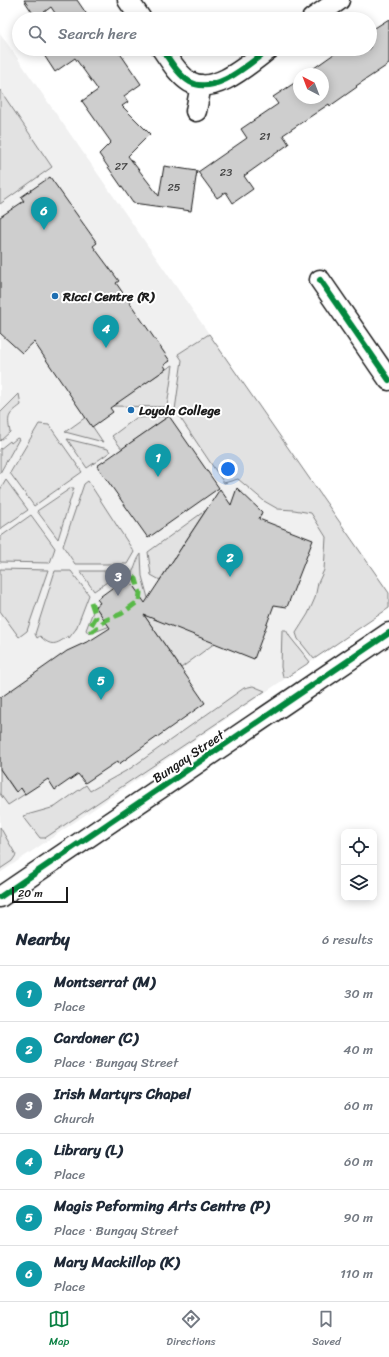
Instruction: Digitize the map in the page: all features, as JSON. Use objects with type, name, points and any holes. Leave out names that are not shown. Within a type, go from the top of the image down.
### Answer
[{"type":"street","points":[[128,0],[136,12]]},
{"type":"street","points":[[322,12],[340,0]]},
{"type":"street","points":[[167,56],[176,69],[190,82],[209,86],[219,83],[259,56]]},
{"type":"street","points":[[196,111],[201,85]]},
{"type":"street","points":[[320,280],[389,380]]},
{"type":"street","name":"Bungay Street","points":[[0,897],[389,634]]},
{"type":"shaded area","name":"Loyola College","points":[[0,33],[12,50],[12,56],[16,56],[389,593],[389,608],[0,873]]},
{"type":"shaded area","points":[[0,90],[52,167],[0,204]]},
{"type":"shaded area","points":[[209,334],[389,593],[389,608],[314,659],[298,639],[296,633],[308,614],[324,570],[326,537],[311,513],[278,509],[264,501],[238,479],[224,483],[175,410],[182,360],[178,354]]},
{"type":"shaded area","points":[[173,365],[167,407],[112,406],[166,369]]},
{"type":"shaded area","points":[[19,394],[21,405],[13,411],[10,416],[10,432],[0,441],[0,413]]},
{"type":"shaded area","points":[[169,416],[122,449],[112,436],[136,418]]},
{"type":"shaded area","points":[[86,417],[103,442],[65,432]]},
{"type":"shaded area","points":[[39,424],[49,425],[82,472],[34,506],[10,473]]},
{"type":"shaded area","points":[[17,438],[19,439],[0,473],[0,449],[10,441],[11,443]]},
{"type":"shaded area","points":[[67,439],[108,449],[110,452],[87,468]]},
{"type":"shaded area","points":[[6,480],[28,510],[0,529],[0,490]]},
{"type":"shaded area","points":[[88,481],[134,552],[127,564],[75,564],[63,546],[84,484]]},
{"type":"shaded area","points":[[71,488],[74,488],[58,539],[37,511]]},
{"type":"shaded area","points":[[206,510],[160,580],[151,575],[148,552]]},
{"type":"shaded area","points":[[31,515],[55,548],[50,563],[0,562],[0,537]]},
{"type":"shaded area","points":[[141,554],[142,576],[148,598],[215,643],[181,668],[139,608],[113,625],[89,634],[86,630],[95,606],[100,614],[105,611],[108,615],[138,593],[127,577],[134,569]]},
{"type":"shaded area","points":[[0,569],[48,570],[27,631],[19,637],[0,611]]},
{"type":"shaded area","points":[[55,571],[71,571],[89,595],[76,629],[69,638],[68,636],[54,644],[47,642],[40,636],[37,638],[35,634]]},
{"type":"shaded area","points":[[80,571],[123,571],[94,591]]},
{"type":"shaded area","points":[[282,630],[286,630],[310,662],[287,677],[283,677],[281,667]]},
{"type":"shaded area","points":[[253,686],[265,691],[45,838],[40,838],[23,816],[55,807],[86,785],[90,791],[131,768],[244,688]]},
{"type":"shaded area","points":[[0,769],[15,791],[21,788],[25,794],[8,805],[0,794]]},
{"type":"shaded area","points":[[0,827],[16,855],[12,861],[0,869]]},
{"type":"building","points":[[24,0],[77,0],[85,12],[54,12],[51,7],[44,12],[32,12]]},
{"type":"building","points":[[389,19],[389,64],[356,86],[357,87],[330,106],[329,68],[314,68],[331,56],[377,56],[377,27]]},
{"type":"building","points":[[45,56],[122,56],[141,84],[124,96],[128,102],[122,106],[150,134],[128,156],[159,196],[164,166],[197,171],[191,211],[133,203],[99,154],[111,142],[82,101],[98,90],[75,58],[55,72]]},
{"type":"building","points":[[293,84],[293,104],[329,104],[283,135],[289,144],[244,176],[253,189],[233,203],[226,192],[217,198],[198,172],[247,138],[241,129],[278,104],[273,97]]},
{"type":"building","points":[[50,177],[97,243],[93,246],[119,281],[116,283],[170,361],[164,365],[166,369],[110,408],[113,412],[92,427],[34,342],[22,353],[0,333],[0,217],[24,201],[21,197]]},
{"type":"building","points":[[169,416],[219,488],[148,538],[97,466]]},
{"type":"building","points":[[237,488],[262,512],[259,519],[313,540],[287,607],[274,605],[254,659],[144,615],[205,703],[119,764],[118,761],[85,783],[78,774],[55,790],[48,779],[25,794],[21,788],[16,792],[0,769],[0,698],[67,651],[91,640],[110,628],[95,606],[100,603],[97,599],[127,577],[145,603],[220,489],[231,505]]},
{"type":"marked path","points":[[91,602],[96,617],[90,627],[91,631],[93,631],[106,620],[121,614],[139,601],[140,593],[136,579],[127,571]]},
{"type":"cycle path","points":[[167,56],[174,67],[186,79],[200,85],[210,85],[232,76],[260,56]]},
{"type":"cycle path","points":[[320,280],[389,380]]},
{"type":"cycle path","points":[[0,897],[389,633]]},
{"type":"place","name":"Mary Mackillop (K)","points":[[44,230]]},
{"type":"place","name":"Ricci Centre (R)","points":[[55,296]]},
{"type":"place","name":"Library (L)","points":[[106,348]]},
{"type":"place","name":"Loyola College","points":[[131,410]]},
{"type":"place","name":"Montserrat (M)","points":[[158,477]]},
{"type":"place","name":"Cardoner (C)","points":[[230,577]]},
{"type":"place","name":"Irish Martyrs Chapel","points":[[118,596]]},
{"type":"place","name":"Magis Peforming Arts Centre (P)","points":[[101,700]]}]
